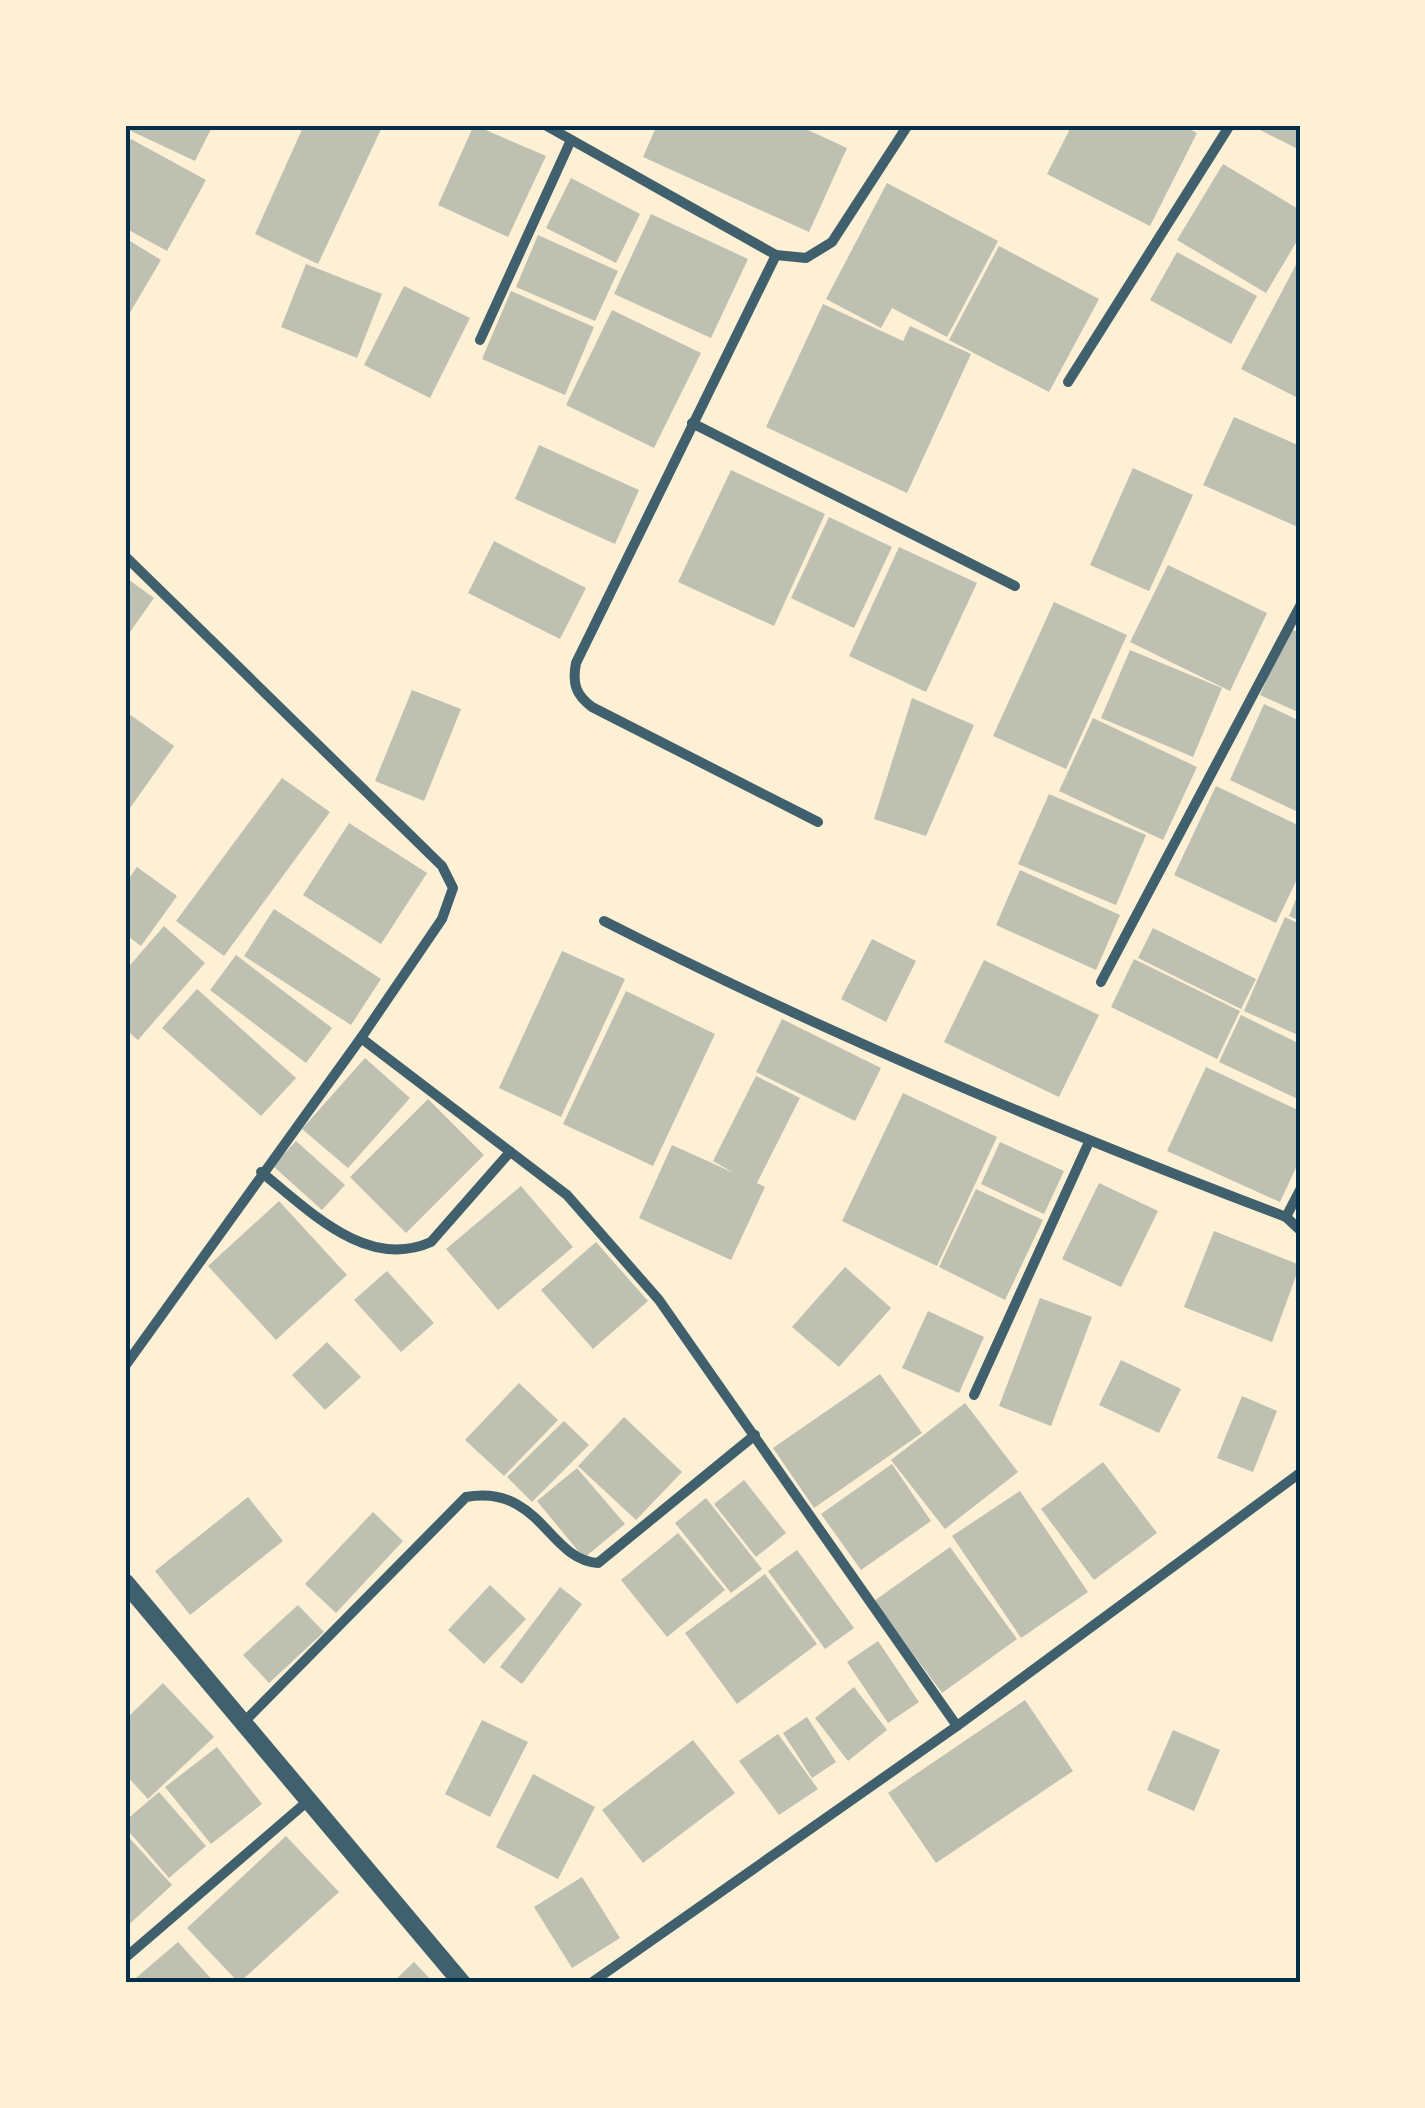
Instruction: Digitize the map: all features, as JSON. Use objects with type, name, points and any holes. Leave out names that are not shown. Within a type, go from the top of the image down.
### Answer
[{"type":"street","points":[[545,125],[776,254],[806,258],[832,242],[908,125]]},
{"type":"street","points":[[1068,382],[1230,125]]},
{"type":"street","points":[[480,340],[571,140]]},
{"type":"street","points":[[776,254],[576,664],[578,696],[818,822]]},
{"type":"street","points":[[692,423],[1016,586]]},
{"type":"street","points":[[125,556],[442,866],[453,888],[442,919],[361,1038],[125,1366]]},
{"type":"street","points":[[1101,982],[1300,606]]},
{"type":"street","points":[[604,921],[725,983],[1089,1142],[1286,1218],[1300,1230]]},
{"type":"street","points":[[361,1038],[567,1195],[660,1300],[958,1726]]},
{"type":"street","points":[[974,1396],[1089,1142]]},
{"type":"street","points":[[261,1172],[334,1230],[390,1250],[415,1249],[430,1242],[510,1152]]},
{"type":"street","points":[[1286,1218],[1300,1190]]},
{"type":"street","points":[[244,1722],[466,1497],[498,1496],[517,1504],[539,1518],[578,1560],[598,1563],[755,1435]]},
{"type":"street","points":[[590,1983],[958,1726],[1300,1473]]},
{"type":"street","points":[[125,1582],[462,1983]]},
{"type":"street","points":[[125,1958],[309,1799]]},
{"type":"building","points":[[134,125],[213,125],[195,161],[131,131]]},
{"type":"building","points":[[304,125],[383,125],[318,264],[255,234]]},
{"type":"building","points":[[474,125],[546,156],[508,237],[438,205]]},
{"type":"building","points":[[657,125],[797,125],[847,148],[809,232],[643,157]]},
{"type":"building","points":[[1072,125],[1182,125],[1197,133],[1150,226],[1047,174]]},
{"type":"building","points":[[1250,125],[1300,125],[1300,150]]},
{"type":"building","points":[[131,139],[206,180],[167,251],[125,228],[125,150]]},
{"type":"building","points":[[1223,164],[1300,210],[1300,236],[1266,293],[1177,240]]},
{"type":"building","points":[[571,178],[640,214],[616,263],[546,228]]},
{"type":"building","points":[[887,183],[998,241],[947,337],[892,308],[881,328],[826,299]]},
{"type":"building","points":[[651,214],[748,259],[711,338],[614,294]]},
{"type":"building","points":[[538,235],[618,271],[595,321],[516,287]]},
{"type":"building","points":[[125,238],[161,260],[125,321]]},
{"type":"building","points":[[999,246],[1099,299],[1049,392],[949,340]]},
{"type":"building","points":[[1177,252],[1257,296],[1231,344],[1150,300]]},
{"type":"building","points":[[1300,257],[1300,399],[1241,369]]},
{"type":"building","points":[[306,264],[382,294],[357,358],[281,327]]},
{"type":"building","points":[[404,286],[470,318],[430,398],[364,365]]},
{"type":"building","points":[[511,291],[594,327],[565,395],[482,359]]},
{"type":"building","points":[[823,304],[903,341],[910,326],[971,354],[907,493],[766,427]]},
{"type":"building","points":[[612,310],[701,353],[654,448],[566,405]]},
{"type":"building","points":[[1234,417],[1300,446],[1300,528],[1203,485]]},
{"type":"building","points":[[539,445],[639,490],[615,544],[515,499]]},
{"type":"building","points":[[1133,468],[1193,495],[1149,591],[1090,565]]},
{"type":"building","points":[[731,470],[825,514],[774,626],[678,582]]},
{"type":"building","points":[[829,517],[892,547],[854,628],[791,598]]},
{"type":"building","points":[[494,541],[586,588],[560,639],[468,593]]},
{"type":"building","points":[[899,547],[977,583],[926,692],[849,656]]},
{"type":"building","points":[[1168,565],[1267,613],[1230,691],[1130,642]]},
{"type":"building","points":[[125,577],[154,598],[125,639]]},
{"type":"building","points":[[1054,602],[1127,635],[1066,769],[993,736]]},
{"type":"building","points":[[1289,628],[1300,633],[1300,713],[1260,695]]},
{"type":"building","points":[[1130,650],[1222,688],[1193,757],[1101,718]]},
{"type":"building","points":[[412,690],[461,709],[424,801],[375,781]]},
{"type":"building","points":[[912,698],[974,725],[926,836],[874,819]]},
{"type":"building","points":[[1264,704],[1300,721],[1300,813],[1230,780]]},
{"type":"building","points":[[125,711],[174,746],[125,815]]},
{"type":"building","points":[[1093,718],[1197,767],[1163,840],[1059,791]]},
{"type":"building","points":[[282,778],[330,812],[224,956],[176,921]]},
{"type":"building","points":[[1216,786],[1300,826],[1300,873],[1276,923],[1174,875]]},
{"type":"building","points":[[1049,794],[1146,835],[1116,905],[1018,864]]},
{"type":"building","points":[[349,823],[427,873],[381,944],[303,895]]},
{"type":"building","points":[[137,867],[177,896],[141,946],[125,934],[125,884]]},
{"type":"building","points":[[1020,870],[1120,915],[1096,970],[996,925]]},
{"type":"building","points":[[1300,889],[1300,921],[1289,916]]},
{"type":"building","points":[[274,909],[381,979],[351,1025],[244,956]]},
{"type":"building","points":[[1285,917],[1300,924],[1300,1036],[1244,1011]]},
{"type":"building","points":[[164,926],[205,963],[138,1040],[125,1029],[125,971]]},
{"type":"building","points":[[1153,928],[1256,979],[1241,1009],[1138,958]]},
{"type":"building","points":[[872,939],[916,961],[886,1022],[841,999]]},
{"type":"building","points":[[562,951],[625,979],[561,1117],[499,1088]]},
{"type":"building","points":[[236,955],[332,1028],[306,1063],[210,990]]},
{"type":"building","points":[[1134,959],[1240,1011],[1217,1059],[1111,1007]]},
{"type":"building","points":[[984,960],[1099,1015],[1059,1097],[944,1042]]},
{"type":"building","points":[[197,989],[296,1078],[261,1116],[162,1028]]},
{"type":"building","points":[[626,991],[715,1034],[653,1166],[563,1124]]},
{"type":"building","points":[[1241,1015],[1300,1044],[1300,1100],[1219,1062]]},
{"type":"building","points":[[782,1019],[881,1068],[855,1121],[756,1072]]},
{"type":"building","points":[[365,1058],[410,1098],[348,1168],[302,1129]]},
{"type":"building","points":[[1206,1067],[1300,1111],[1300,1159],[1280,1202],[1167,1151]]},
{"type":"building","points":[[756,1076],[800,1098],[757,1183],[765,1187],[731,1260],[639,1218],[672,1145],[734,1173],[713,1161]]},
{"type":"building","points":[[903,1093],[997,1137],[937,1266],[842,1221]]},
{"type":"building","points":[[428,1099],[484,1155],[406,1233],[350,1177]]},
{"type":"building","points":[[296,1141],[345,1185],[322,1210],[273,1166]]},
{"type":"building","points":[[1000,1142],[1064,1171],[1044,1214],[981,1184]]},
{"type":"building","points":[[1099,1183],[1158,1211],[1121,1287],[1062,1259]]},
{"type":"building","points":[[521,1186],[573,1247],[498,1310],[446,1249]]},
{"type":"building","points":[[976,1189],[1043,1220],[1005,1300],[939,1267]]},
{"type":"building","points":[[279,1201],[347,1275],[276,1340],[208,1266]]},
{"type":"building","points":[[1214,1231],[1300,1265],[1272,1342],[1184,1307]]},
{"type":"building","points":[[596,1242],[648,1301],[593,1349],[541,1290]]},
{"type":"building","points":[[845,1267],[891,1308],[839,1367],[792,1327]]},
{"type":"building","points":[[387,1271],[434,1323],[401,1352],[354,1300]]},
{"type":"building","points":[[1040,1298],[1092,1317],[1051,1426],[999,1406]]},
{"type":"building","points":[[928,1311],[984,1337],[959,1393],[902,1368]]},
{"type":"building","points":[[327,1342],[361,1377],[325,1410],[292,1375]]},
{"type":"building","points":[[1121,1360],[1181,1389],[1159,1433],[1099,1405]]},
{"type":"building","points":[[880,1374],[922,1433],[814,1508],[773,1448]]},
{"type":"building","points":[[519,1383],[558,1420],[504,1476],[465,1440]]},
{"type":"building","points":[[1242,1396],[1277,1411],[1253,1472],[1217,1458]]},
{"type":"building","points":[[965,1403],[1018,1472],[945,1529],[891,1460]]},
{"type":"building","points":[[624,1417],[682,1472],[636,1520],[578,1466]]},
{"type":"building","points":[[564,1421],[589,1445],[532,1502],[507,1477]]},
{"type":"building","points":[[1103,1462],[1157,1533],[1094,1580],[1041,1509]]},
{"type":"building","points":[[892,1464],[931,1521],[861,1570],[821,1514]]},
{"type":"building","points":[[577,1468],[625,1524],[584,1558],[537,1501]]},
{"type":"building","points":[[744,1480],[786,1533],[756,1557],[714,1504]]},
{"type":"building","points":[[1020,1491],[1088,1592],[1021,1638],[952,1536]]},
{"type":"building","points":[[248,1497],[283,1541],[190,1615],[155,1571]]},
{"type":"building","points":[[706,1498],[762,1569],[731,1593],[675,1523]]},
{"type":"building","points":[[373,1512],[403,1541],[336,1613],[305,1584]]},
{"type":"building","points":[[678,1533],[725,1590],[667,1637],[621,1580]]},
{"type":"building","points":[[950,1547],[1017,1639],[942,1693],[874,1601]]},
{"type":"building","points":[[797,1550],[854,1628],[825,1649],[768,1571]]},
{"type":"building","points":[[765,1574],[817,1644],[737,1704],[685,1633]]},
{"type":"building","points":[[490,1585],[526,1619],[484,1664],[448,1630]]},
{"type":"building","points":[[560,1587],[582,1604],[522,1684],[500,1667]]},
{"type":"building","points":[[298,1605],[324,1632],[269,1683],[243,1655]]},
{"type":"building","points":[[878,1641],[919,1702],[888,1723],[847,1662]]},
{"type":"building","points":[[163,1683],[214,1737],[148,1799],[125,1774],[125,1720]]},
{"type":"building","points":[[854,1687],[887,1730],[848,1761],[815,1718]]},
{"type":"building","points":[[1025,1700],[1073,1771],[936,1863],[888,1793]]},
{"type":"building","points":[[807,1717],[836,1762],[812,1778],[783,1733]]},
{"type":"building","points":[[482,1720],[528,1742],[490,1817],[445,1794]]},
{"type":"building","points":[[1173,1730],[1220,1750],[1194,1811],[1147,1790]]},
{"type":"building","points":[[778,1734],[818,1789],[779,1815],[739,1761]]},
{"type":"building","points":[[693,1740],[735,1793],[643,1863],[602,1810]]},
{"type":"building","points":[[217,1747],[262,1804],[211,1844],[165,1787]]},
{"type":"building","points":[[533,1774],[595,1807],[558,1879],[496,1847]]},
{"type":"building","points":[[159,1792],[206,1846],[169,1878],[125,1827],[125,1821]]},
{"type":"building","points":[[125,1833],[172,1885],[125,1928]]},
{"type":"building","points":[[286,1836],[339,1892],[239,1983],[187,1928]]},
{"type":"building","points":[[582,1877],[620,1938],[572,1968],[534,1907]]},
{"type":"building","points":[[178,1942],[215,1983],[130,1983]]},
{"type":"building","points":[[414,1962],[434,1983],[392,1983]]}]
